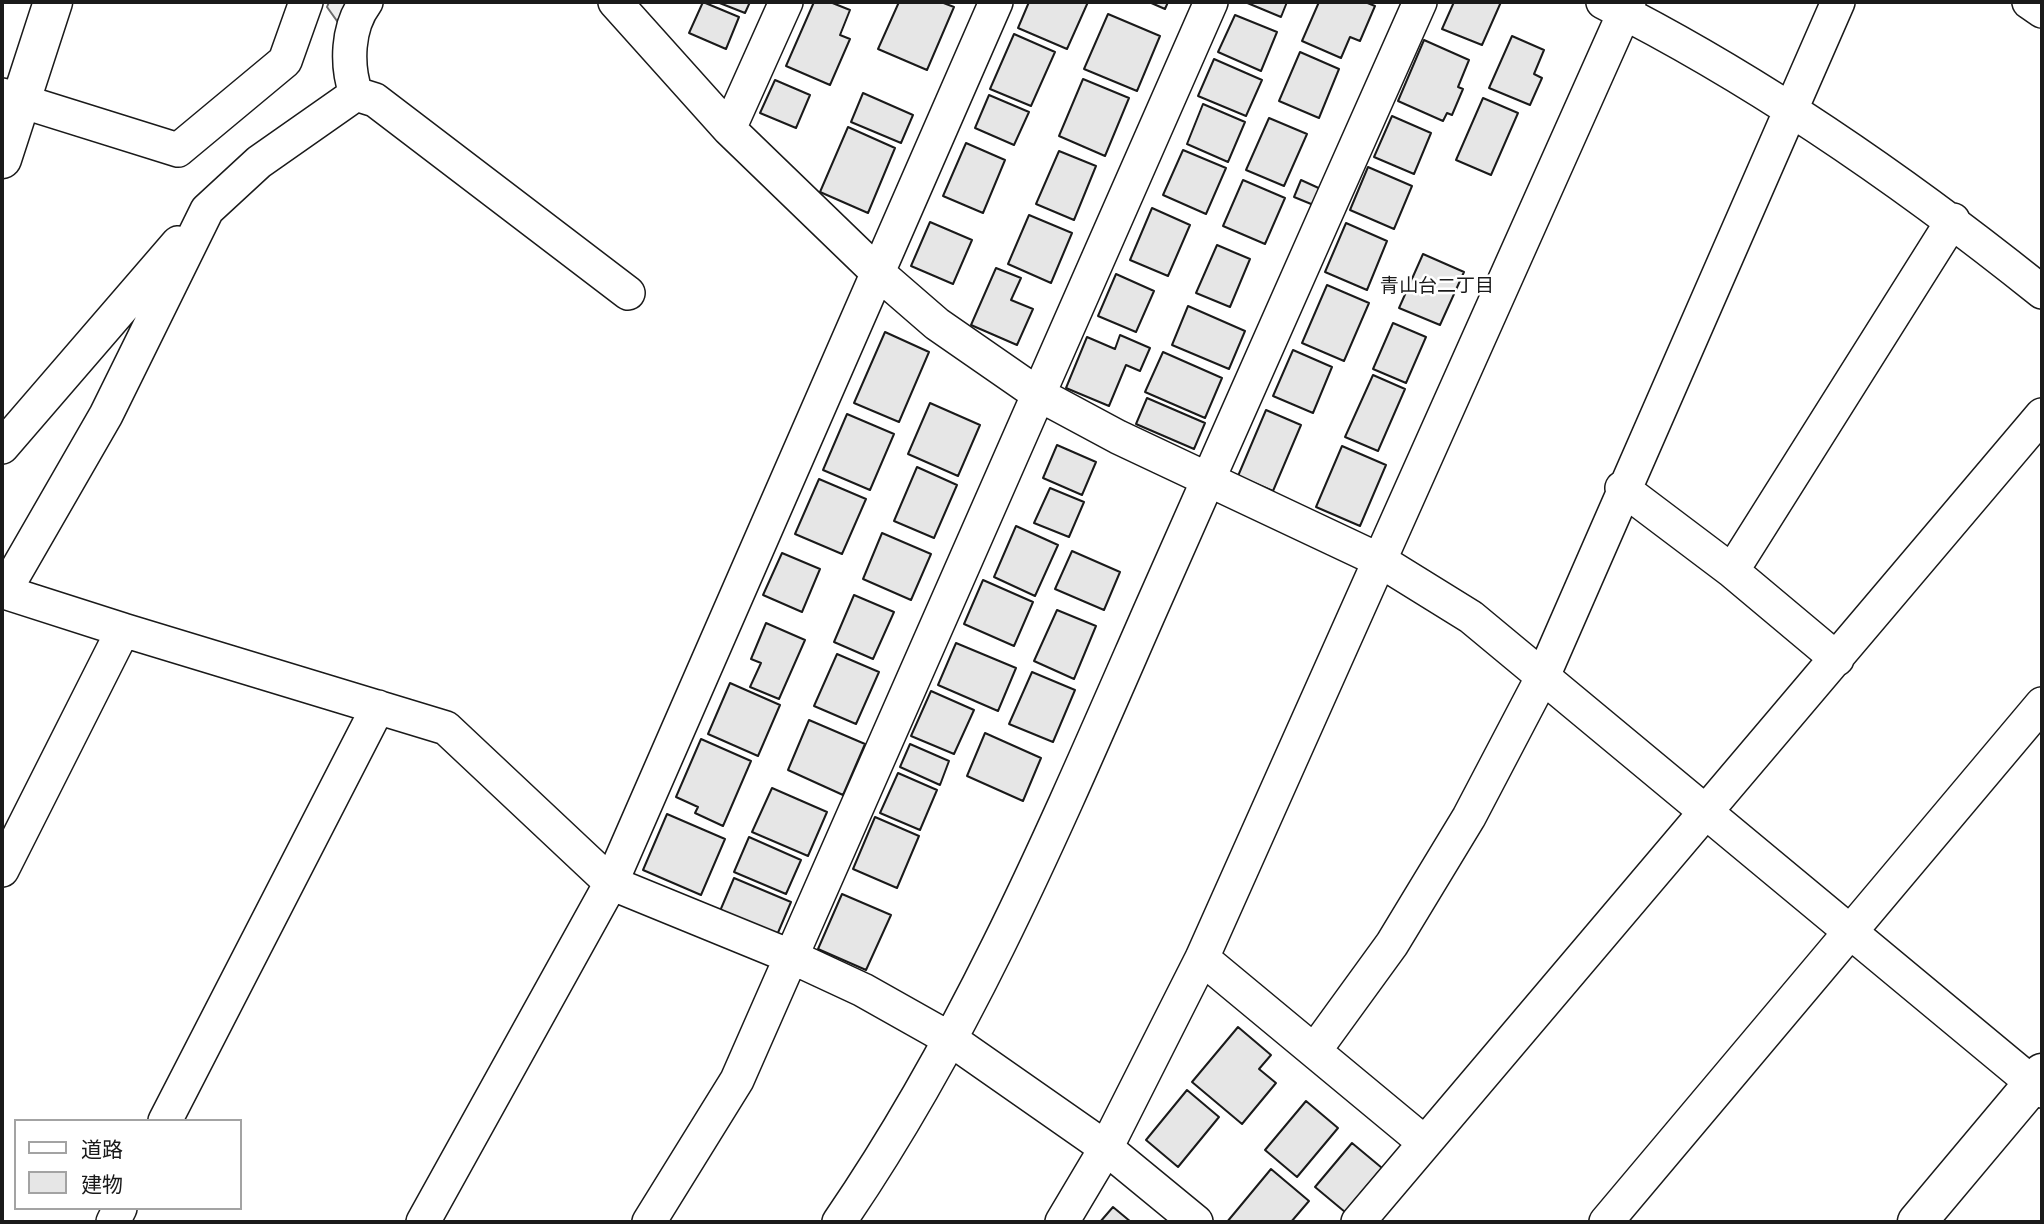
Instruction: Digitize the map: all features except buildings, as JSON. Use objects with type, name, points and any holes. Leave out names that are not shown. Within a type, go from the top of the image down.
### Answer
[{"type":"street","points":[[2,159],[11,98],[52,2]]},
{"type":"street","points":[[11,98],[178,150],[285,61],[306,2]]},
{"type":"street","points":[[356,94],[348,70],[356,15],[366,2]]},
{"type":"street","points":[[615,2],[729,129],[877,271],[937,324],[1038,394],[1118,437],[1379,560],[1471,617],[1544,674],[1704,811],[2039,1082],[1917,1222]]},
{"type":"street","points":[[729,129],[786,2]]},
{"type":"street","points":[[423,1222],[611,883],[996,2]]},
{"type":"street","points":[[649,1222],[737,1080],[1211,2]]},
{"type":"street","points":[[839,1222],[872,1173],[950,1039],[1041,859],[1420,2]]},
{"type":"street","points":[[1315,1049],[1392,944],[1469,817],[1544,674],[1622,488],[1838,2]]},
{"type":"street","points":[[2029,2],[2042,11]]},
{"type":"street","points":[[1062,1222],[1106,1148],[1202,958],[1379,560],[1619,5],[1791,109],[1953,220],[2042,292]]},
{"type":"street","points":[[2,447],[208,210],[259,162],[356,94]]},
{"type":"street","points":[[356,94],[375,100],[391,111],[628,293]]},
{"type":"street","points":[[208,210],[106,415],[4,592],[446,728],[611,883],[792,957],[863,990],[950,1039],[1106,1148],[1196,1222]]},
{"type":"street","points":[[1732,571],[1953,220]]},
{"type":"street","points":[[1358,1222],[2042,415]]},
{"type":"street","points":[[1622,488],[1732,571],[1836,659]]},
{"type":"street","points":[[2,870],[123,630]]},
{"type":"street","points":[[1606,1222],[2042,704]]},
{"type":"street","points":[[166,1119],[379,707]]},
{"type":"street","points":[[1202,958],[1315,1049],[1425,1143]]},
{"type":"shaded area","points":[[329,2],[351,2],[337,21],[327,7]]},
{"type":"district","name":"青山台二丁目","points":[[1437,286]]}]
